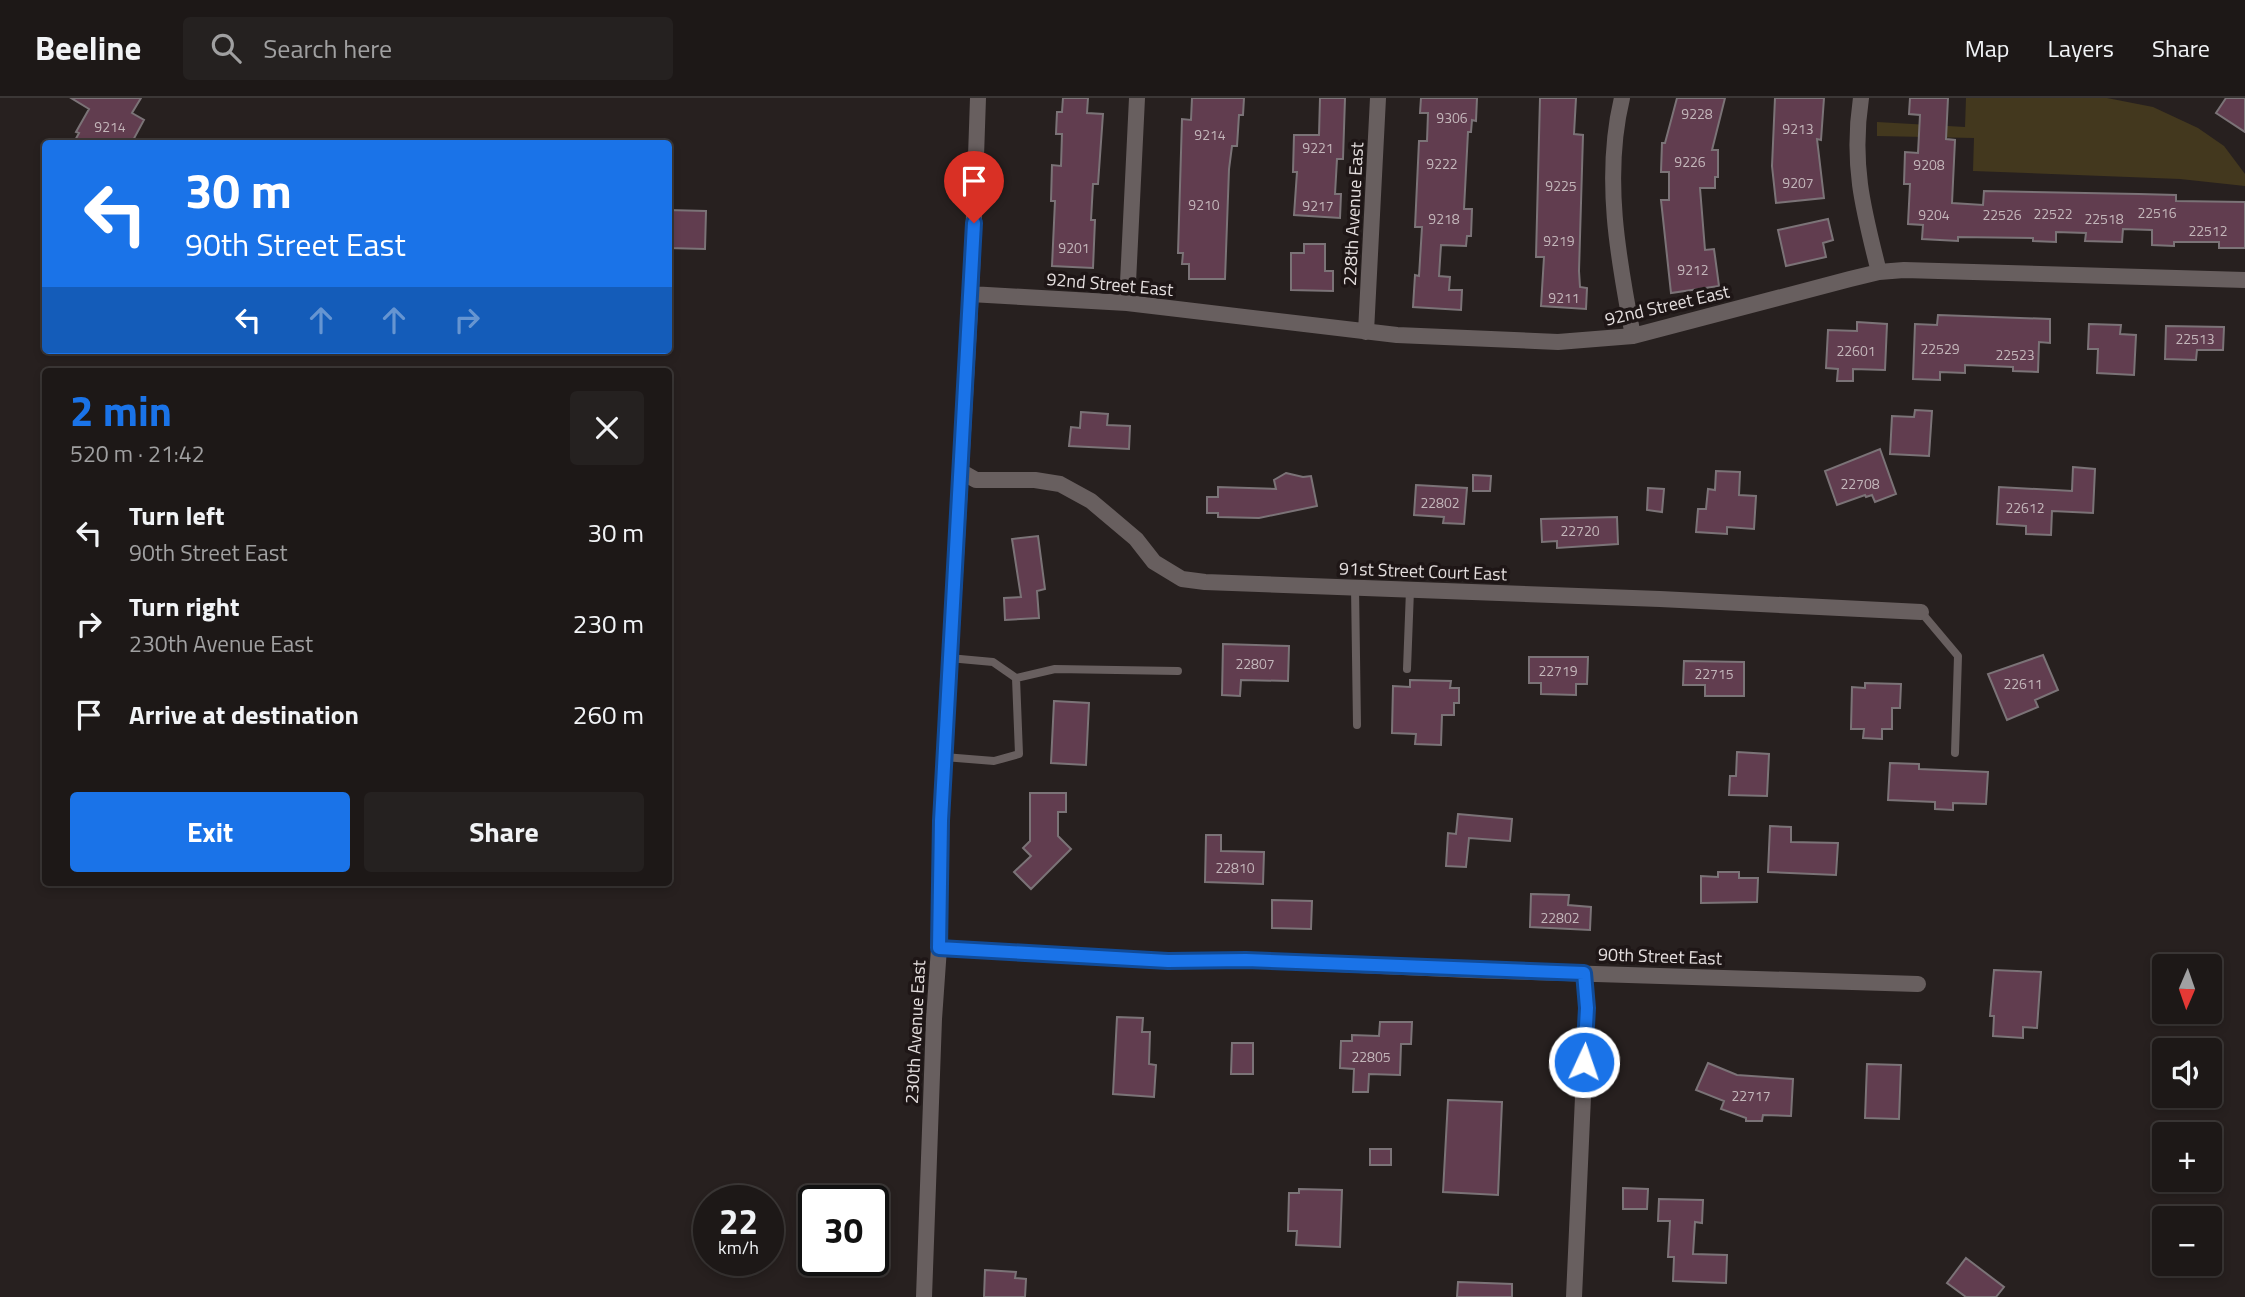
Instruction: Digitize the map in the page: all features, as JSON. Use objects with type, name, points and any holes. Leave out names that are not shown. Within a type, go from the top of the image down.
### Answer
[{"type":"street","name":"230th Avenue East","points":[[924,1297],[944,757],[970,294],[978,98]]},
{"type":"street","points":[[1127,303],[1137,98]]},
{"type":"street","name":"228th Avenue East","points":[[1366,332],[1378,98]]},
{"type":"street","points":[[1622,98],[1616,129],[1615,230],[1633,336]]},
{"type":"street","points":[[1861,98],[1858,117],[1858,183],[1879,272]]},
{"type":"street","name":"92nd Street East","points":[[970,294],[1127,303],[1397,335],[1558,342],[1633,336],[1879,272],[1904,270],[2245,280]]},
{"type":"street","name":"91st Street Court East","points":[[960,471],[976,480],[1035,480],[1060,484],[1091,501],[1136,539],[1154,562],[1182,579],[1921,612]]},
{"type":"street","name":"90th Street East","points":[[939,948],[1168,961],[1246,960],[1918,984]]},
{"type":"street","points":[[1574,1297],[1587,1008],[1584,973]]},
{"type":"lane","points":[[1355,587],[1357,725]]},
{"type":"lane","points":[[1407,669],[1410,590]]},
{"type":"lane","points":[[1921,612],[1958,656],[1955,753]]},
{"type":"lane","points":[[949,658],[993,662],[1016,678],[1055,669],[1178,671]]},
{"type":"lane","points":[[944,757],[994,761],[1018,754],[1016,678]]},
{"type":"shaded area","points":[[1966,98],[2107,98],[2153,107],[2198,128],[2224,146],[2245,174],[2245,186],[2180,179],[1973,171],[1974,138],[1877,136],[1877,122],[1965,127]]},
{"type":"building","points":[[71,98],[141,98],[132,113],[144,120],[133,140],[75,140],[79,133],[76,132],[89,109]]},
{"type":"building","points":[[1063,98],[1088,98],[1087,113],[1103,114],[1098,184],[1093,184],[1093,268],[1052,266],[1055,201],[1051,201],[1052,165],[1061,166],[1062,134],[1056,134],[1057,112],[1062,112]]},
{"type":"building","points":[[1192,98],[1244,98],[1243,115],[1239,115],[1237,146],[1232,146],[1229,169],[1225,279],[1189,279],[1189,264],[1182,264],[1183,253],[1178,253],[1182,119],[1191,120]]},
{"type":"building","points":[[1320,98],[1345,98],[1343,159],[1337,159],[1335,194],[1341,194],[1340,218],[1294,215],[1297,172],[1293,172],[1294,135],[1319,135]]},
{"type":"building","points":[[1421,98],[1477,98],[1476,121],[1472,120],[1471,132],[1468,132],[1464,209],[1472,209],[1471,236],[1467,236],[1466,246],[1441,245],[1439,276],[1450,277],[1449,290],[1462,290],[1461,310],[1413,307],[1415,275],[1419,276],[1422,227],[1415,227],[1419,141],[1427,141],[1428,113],[1420,113]]},
{"type":"building","points":[[1540,98],[1576,98],[1574,134],[1583,135],[1579,271],[1580,287],[1587,288],[1586,309],[1541,306],[1544,257],[1536,257]]},
{"type":"building","points":[[1677,98],[1725,98],[1712,150],[1718,150],[1718,177],[1715,177],[1715,188],[1700,188],[1705,250],[1714,249],[1719,286],[1671,293],[1661,200],[1669,200],[1669,172],[1661,172],[1662,143],[1665,143]]},
{"type":"building","points":[[1775,98],[1824,98],[1821,140],[1817,139],[1824,198],[1776,203],[1772,166]]},
{"type":"building","points":[[1910,98],[1948,98],[1946,139],[1955,140],[1952,203],[1983,205],[1984,191],[2176,195],[2176,201],[2245,202],[2245,248],[2219,248],[2219,242],[2152,245],[2152,230],[2123,229],[2122,242],[2085,241],[2086,233],[2056,232],[2056,242],[2033,241],[2033,238],[1958,237],[1958,241],[1922,239],[1923,225],[1908,224],[1910,184],[1904,184],[1905,152],[1918,153],[1920,115],[1909,114]]},
{"type":"building","points":[[2226,98],[2245,98],[2245,132],[2216,113]]},
{"type":"building","points":[[672,210],[706,211],[705,249],[672,248]]},
{"type":"building","points":[[1828,219],[1833,240],[1823,243],[1826,257],[1786,266],[1778,230]]},
{"type":"building","points":[[1304,244],[1325,244],[1325,271],[1333,271],[1333,291],[1291,290],[1291,253],[1304,253]]},
{"type":"building","points":[[1938,315],[2050,319],[2050,343],[2039,342],[2038,372],[2013,371],[2013,367],[1965,365],[1965,373],[1940,372],[1940,380],[1913,379],[1915,324],[1937,325]]},
{"type":"building","points":[[1857,322],[1887,324],[1885,370],[1853,369],[1853,381],[1837,381],[1838,369],[1826,368],[1828,330],[1857,331]]},
{"type":"building","points":[[2089,324],[2121,325],[2120,334],[2136,335],[2134,375],[2097,373],[2098,349],[2088,349]]},
{"type":"building","points":[[2166,326],[2224,327],[2223,350],[2197,350],[2196,360],[2165,359]]},
{"type":"building","points":[[1915,410],[1932,411],[1929,456],[1890,454],[1892,416],[1914,417]]},
{"type":"building","points":[[1081,412],[1108,414],[1107,425],[1130,426],[1129,449],[1069,446],[1071,427],[1080,428]]},
{"type":"building","points":[[1880,449],[1896,494],[1875,502],[1872,495],[1865,495],[1837,505],[1825,471]]},
{"type":"building","points":[[2073,467],[2095,469],[2093,513],[2052,511],[2051,535],[2026,534],[2026,526],[1997,524],[1999,487],[2072,491]]},
{"type":"building","points":[[1716,471],[1740,472],[1739,495],[1756,496],[1754,529],[1727,527],[1727,534],[1696,532],[1698,509],[1706,509],[1708,489],[1715,490]]},
{"type":"building","points":[[1286,473],[1311,476],[1317,506],[1259,518],[1218,517],[1218,513],[1207,513],[1207,497],[1218,497],[1218,487],[1276,489],[1274,480]]},
{"type":"building","points":[[1473,475],[1491,476],[1490,491],[1473,491]]},
{"type":"building","points":[[1416,485],[1467,488],[1464,524],[1443,523],[1444,517],[1414,515]]},
{"type":"building","points":[[1648,488],[1664,489],[1662,512],[1647,510]]},
{"type":"building","points":[[1617,517],[1618,544],[1557,548],[1557,541],[1542,542],[1541,519]]},
{"type":"building","points":[[1038,536],[1045,589],[1037,591],[1039,618],[1005,620],[1004,598],[1021,597],[1012,539]]},
{"type":"building","points":[[1223,644],[1289,646],[1288,681],[1241,680],[1240,696],[1222,695]]},
{"type":"building","points":[[2043,655],[2058,690],[2035,700],[2038,707],[2007,720],[1988,674]]},
{"type":"building","points":[[1529,657],[1588,657],[1587,684],[1576,684],[1576,695],[1541,694],[1541,683],[1529,683]]},
{"type":"building","points":[[1684,661],[1744,662],[1744,696],[1705,696],[1705,685],[1683,685]]},
{"type":"building","points":[[1410,680],[1451,681],[1450,688],[1459,688],[1459,703],[1454,703],[1454,715],[1442,715],[1441,745],[1415,744],[1416,734],[1392,733],[1393,686],[1410,687]]},
{"type":"building","points":[[1865,683],[1901,684],[1900,708],[1892,708],[1892,729],[1882,729],[1882,739],[1863,738],[1864,729],[1851,729],[1852,687],[1865,688]]},
{"type":"building","points":[[1054,701],[1089,703],[1086,765],[1051,763]]},
{"type":"building","points":[[1737,752],[1769,754],[1767,796],[1729,795],[1730,776],[1736,776]]},
{"type":"building","points":[[1890,763],[1919,764],[1919,769],[1988,772],[1986,804],[1953,803],[1953,810],[1935,809],[1935,802],[1888,800]]},
{"type":"building","points":[[1030,793],[1066,793],[1066,812],[1058,812],[1058,836],[1071,849],[1031,889],[1014,872],[1031,856],[1023,848],[1030,841]]},
{"type":"building","points":[[1458,814],[1512,819],[1510,841],[1469,838],[1466,867],[1446,866],[1448,833],[1456,834]]},
{"type":"building","points":[[1770,826],[1791,827],[1791,842],[1838,843],[1836,875],[1768,872]]},
{"type":"building","points":[[1206,835],[1221,835],[1221,851],[1264,852],[1263,884],[1205,882]]},
{"type":"building","points":[[1718,872],[1739,872],[1739,878],[1758,878],[1757,902],[1701,903],[1701,876],[1718,877]]},
{"type":"building","points":[[1531,894],[1569,895],[1568,905],[1591,907],[1590,930],[1530,927]]},
{"type":"building","points":[[1272,900],[1312,901],[1311,929],[1272,928]]},
{"type":"building","points":[[1994,970],[2041,972],[2037,1028],[2023,1027],[2023,1038],[1993,1036],[1994,1016],[1990,1016]]},
{"type":"building","points":[[1117,1017],[1143,1018],[1142,1032],[1150,1032],[1149,1064],[1156,1065],[1154,1097],[1113,1094]]},
{"type":"building","points":[[1380,1022],[1412,1022],[1411,1044],[1401,1044],[1400,1075],[1369,1074],[1368,1092],[1353,1092],[1354,1069],[1340,1068],[1341,1041],[1352,1041],[1352,1035],[1379,1036]]},
{"type":"building","points":[[1232,1043],[1253,1043],[1253,1074],[1231,1074]]},
{"type":"building","points":[[1708,1063],[1737,1075],[1793,1079],[1791,1116],[1763,1115],[1762,1121],[1746,1121],[1746,1118],[1721,1109],[1724,1101],[1696,1090]]},
{"type":"building","points":[[1867,1064],[1901,1065],[1899,1119],[1865,1118]]},
{"type":"building","points":[[1448,1100],[1502,1102],[1498,1195],[1443,1192]]},
{"type":"building","points":[[1370,1149],[1391,1149],[1391,1165],[1370,1165]]},
{"type":"building","points":[[1623,1188],[1648,1189],[1647,1209],[1623,1209]]},
{"type":"building","points":[[1299,1189],[1342,1190],[1340,1247],[1296,1245],[1297,1231],[1288,1231],[1289,1193],[1299,1193]]},
{"type":"building","points":[[1659,1199],[1703,1200],[1702,1223],[1695,1222],[1693,1254],[1727,1255],[1726,1283],[1673,1281],[1674,1257],[1668,1257],[1670,1221],[1658,1221]]},
{"type":"building","points":[[1966,1258],[2004,1287],[1996,1297],[1966,1297],[1947,1283]]},
{"type":"building","points":[[985,1270],[1016,1272],[1015,1278],[1026,1279],[1025,1297],[984,1297]]},
{"type":"building","points":[[1458,1282],[1512,1284],[1512,1297],[1457,1297]]},
{"type":"route","points":[[974,223],[941,821],[939,948],[1168,961],[1246,960],[1584,973],[1587,1008],[1584,1062]]}]
